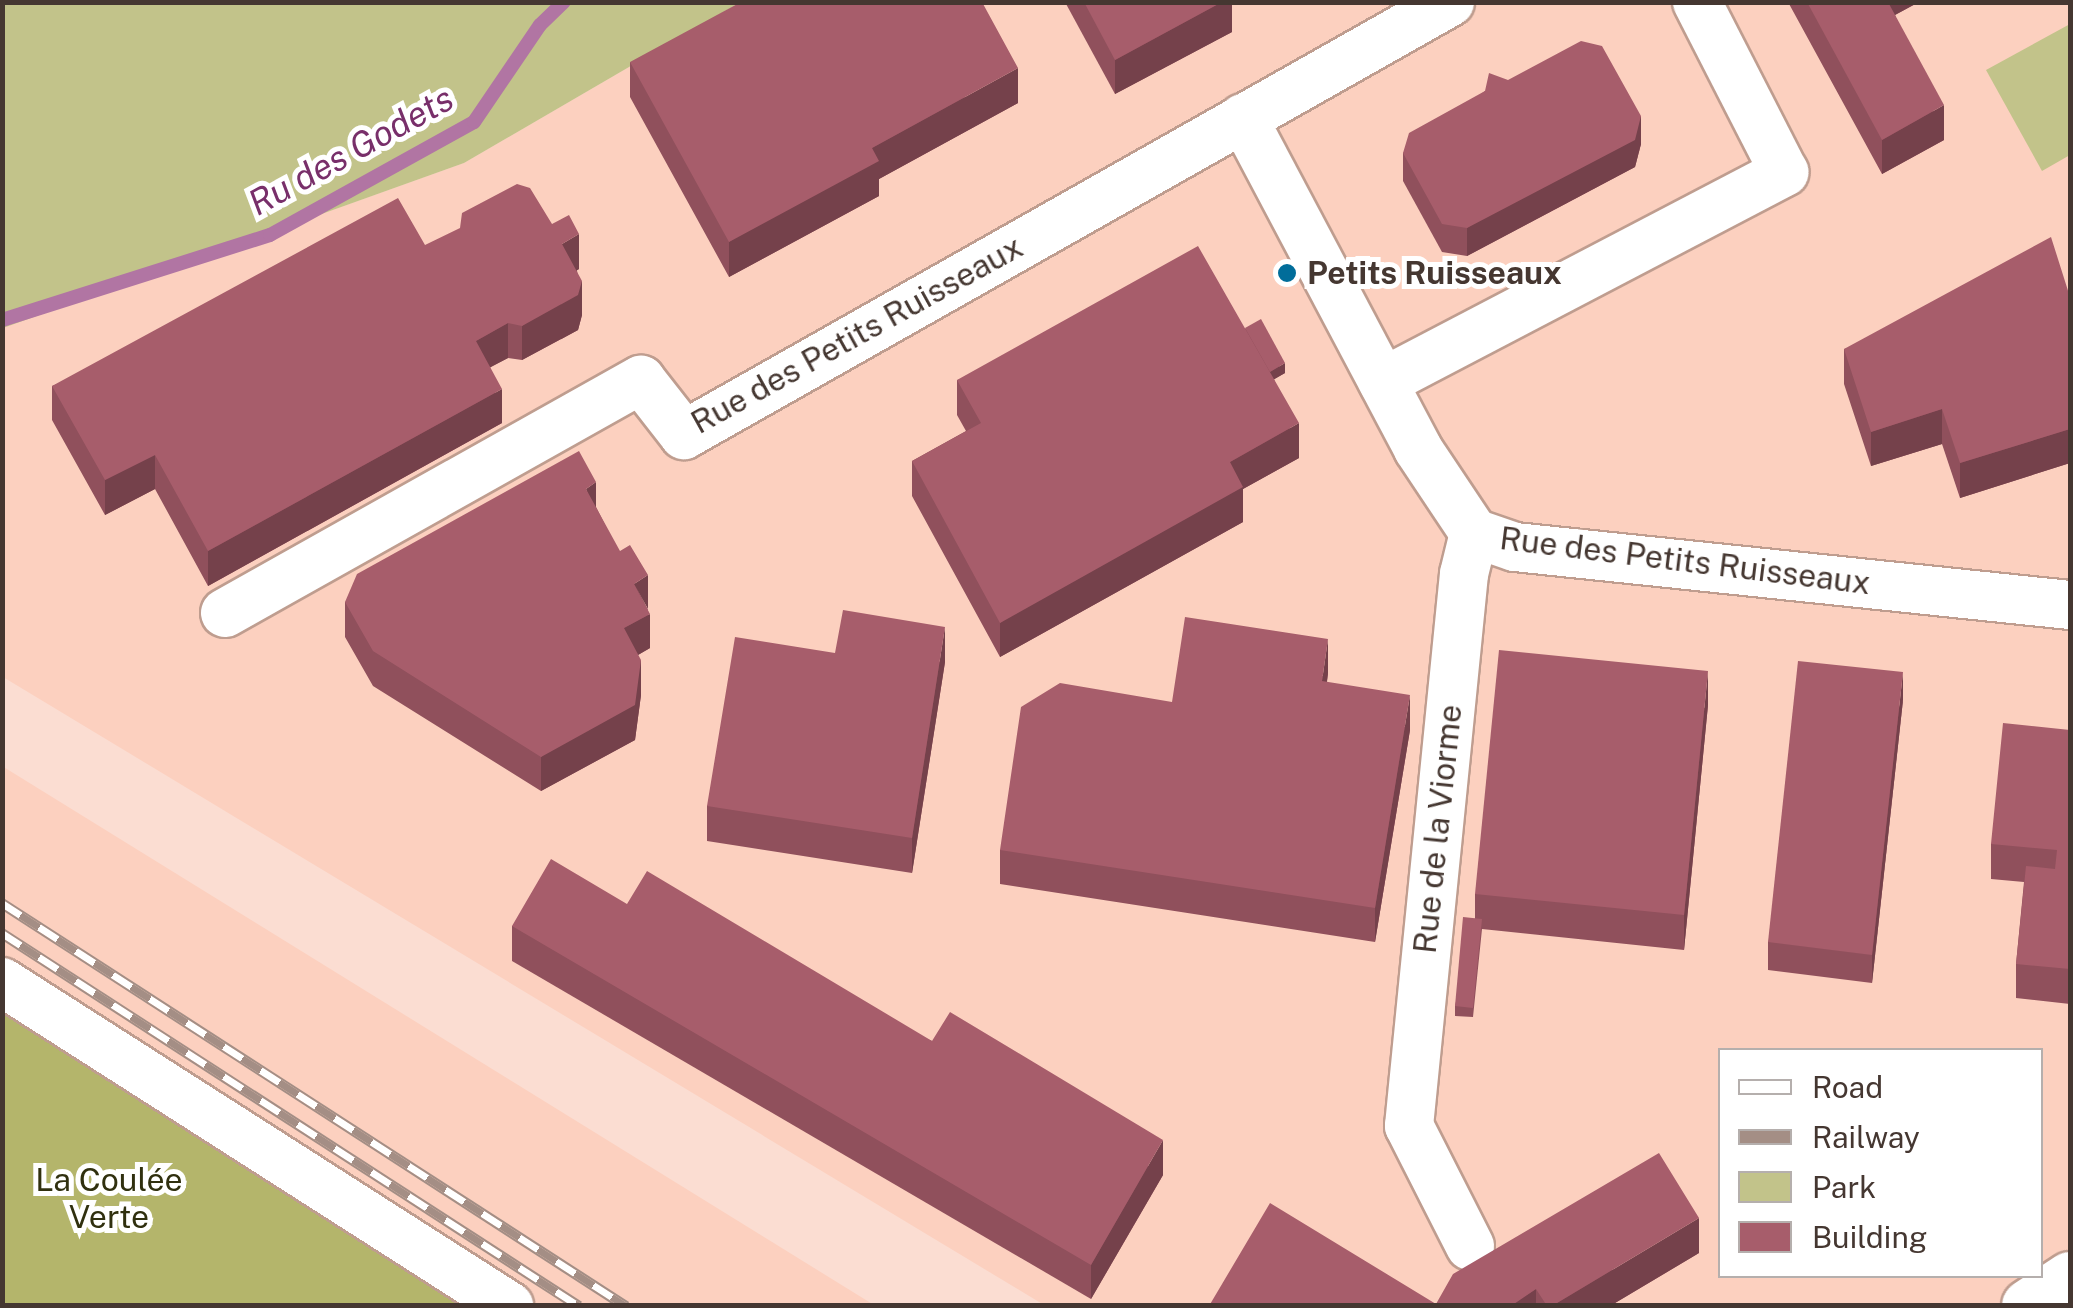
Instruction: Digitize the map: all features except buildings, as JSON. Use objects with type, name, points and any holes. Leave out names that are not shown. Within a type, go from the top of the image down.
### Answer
[{"type":"main road","points":[[2029,1306],[2070,1279]]},
{"type":"street","name":"Rue des Petits Ruisseaux","points":[[225,613],[641,380],[684,435],[1450,2]]},
{"type":"street","points":[[1383,382],[1784,172],[1697,2]]},
{"type":"street","name":"Rue des Petits Ruisseaux","points":[[1243,118],[1444,496],[1474,533],[1515,547],[2070,605]]},
{"type":"street","name":"Rue de la Viorme","points":[[1460,1229],[1409,1126],[1464,574],[1474,533]]},
{"type":"street","points":[[2,982],[509,1306]]},
{"type":"shaded area","points":[[739,3],[2070,3],[2070,1305],[1044,1305],[3,677],[2,328],[464,163]]},
{"type":"shaded area","points":[[2,766],[874,1305],[476,1305],[3,1006]]},
{"type":"green space","points":[[3,3],[739,3],[464,163],[3,328]]},
{"type":"green space","points":[[2070,24],[2070,155],[2042,171],[1986,70]]},
{"type":"green space","name":"La Coulée Verte","points":[[3,1006],[476,1305],[3,1305]]},
{"type":"waterway","name":"Ru des Godets","points":[[2,320],[270,235],[474,122],[540,25],[564,2]]},
{"type":"railway","points":[[2,903],[626,1306]]},
{"type":"railway","points":[[2,933],[579,1306]]},
{"type":"place","name":"Petits Ruisseaux","points":[[1287,273]]}]
